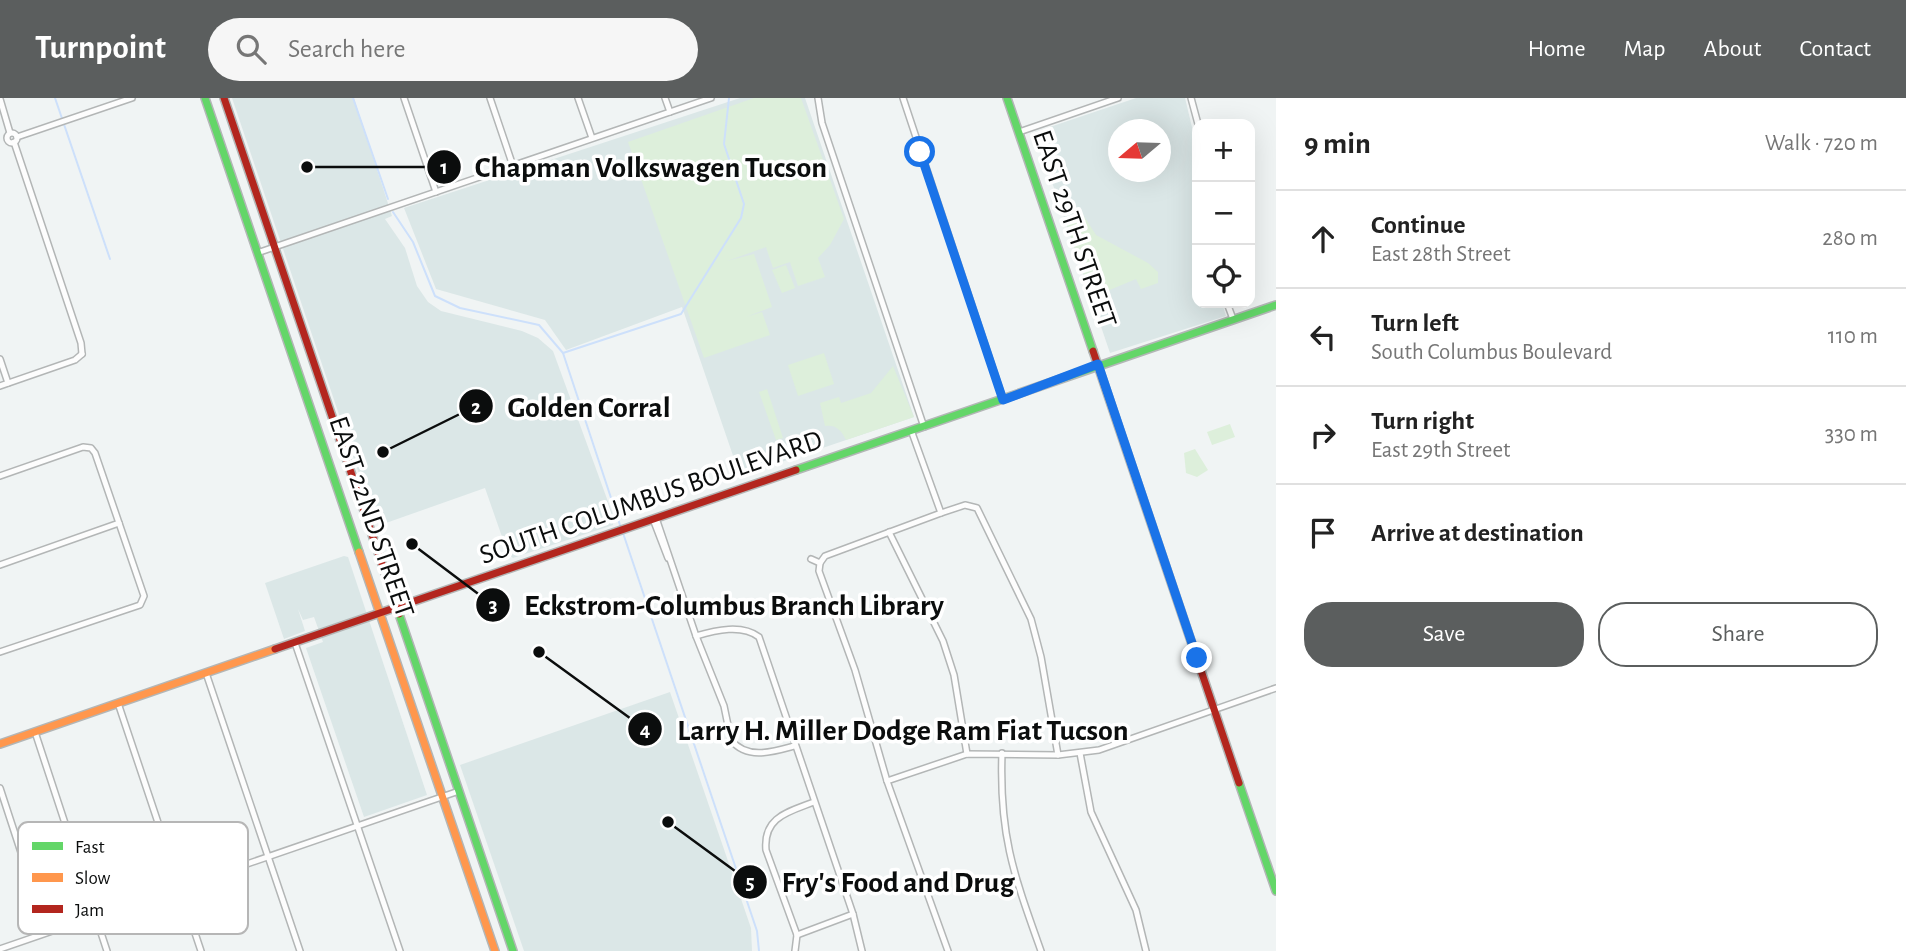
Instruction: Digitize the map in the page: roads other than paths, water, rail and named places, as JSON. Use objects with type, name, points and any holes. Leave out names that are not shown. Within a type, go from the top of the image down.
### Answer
[{"type":"street","points":[[0,142],[132,98]]},
{"type":"street","name":"EAST 22ND STREET","points":[[205,98],[495,951]]},
{"type":"street","name":"EAST 22ND STREET","points":[[224,98],[513,951]]},
{"type":"street","points":[[404,98],[436,192]]},
{"type":"street","points":[[490,98],[513,166]]},
{"type":"street","points":[[579,98],[592,138]]},
{"type":"street","points":[[665,98],[670,112]]},
{"type":"street","points":[[257,253],[710,98]]},
{"type":"street","points":[[818,98],[822,123],[924,426]]},
{"type":"street","points":[[903,98],[1003,400]]},
{"type":"street","name":"EAST 29TH STREET","points":[[1007,98],[1276,891]]},
{"type":"street","points":[[1018,132],[1118,98]]},
{"type":"street","points":[[1191,98],[1197,119]]},
{"type":"street","points":[[0,99],[83,355],[0,386]]},
{"type":"street","name":"SOUTH COLUMBUS BOULEVARD","points":[[0,744],[295,643],[380,611],[1276,305]]},
{"type":"street","points":[[1229,308],[1233,319]]},
{"type":"street","points":[[0,359],[8,383]]},
{"type":"street","points":[[911,430],[941,513]]},
{"type":"street","points":[[0,476],[83,447],[93,448],[144,602],[0,652]]},
{"type":"street","points":[[948,951],[887,781],[855,670],[819,571],[825,556],[975,502],[1031,619],[1041,657],[1058,755]]},
{"type":"street","points":[[654,519],[696,636],[712,672],[734,744],[749,753],[794,746]]},
{"type":"street","points":[[0,565],[119,523]]},
{"type":"street","points":[[889,532],[943,641],[954,675],[967,754]]},
{"type":"street","points":[[811,559],[820,563]]},
{"type":"street","points":[[696,636],[738,629],[751,630],[759,637],[853,914],[862,951]]},
{"type":"street","points":[[295,643],[400,951]]},
{"type":"street","points":[[206,673],[300,951]]},
{"type":"street","points":[[887,781],[967,754],[1058,755],[1111,746],[1276,688]]},
{"type":"street","points":[[118,703],[157,822]]},
{"type":"street","points":[[35,732],[65,822]]},
{"type":"street","points":[[1002,753],[1001,804],[1005,841],[1041,951]]},
{"type":"street","points":[[1080,753],[1091,812],[1136,910],[1146,951]]},
{"type":"street","points":[[0,788],[18,843]]},
{"type":"street","points":[[248,862],[459,792]]},
{"type":"street","points":[[796,951],[797,935],[766,850],[765,838],[768,827],[776,817],[814,802]]},
{"type":"street","points":[[797,935],[853,914]]},
{"type":"street","points":[[3,949],[42,934]]},
{"type":"street","points":[[101,934],[107,951]]},
{"type":"street","points":[[195,934],[201,951]]},
{"type":"waterway","points":[[55,98],[110,259]]},
{"type":"waterway","points":[[353,98],[388,199]]},
{"type":"waterway","points":[[621,528],[563,353],[681,314],[741,218],[744,204],[724,144],[729,98]]},
{"type":"waterway","points":[[393,212],[413,242],[435,296],[460,308],[539,325],[563,353]]},
{"type":"waterway","points":[[623,533],[757,931],[759,951]]},
{"type":"place","name":"Chapman Volkswagen Tucson","points":[[307,167]]},
{"type":"place","name":"Golden Corral","points":[[383,452]]},
{"type":"place","name":"Eckstrom-Columbus Branch Library","points":[[412,544]]},
{"type":"place","name":"Larry H. Miller Dodge Ram Fiat Tucson","points":[[539,652]]},
{"type":"place","name":"Fry's Food and Drug","points":[[668,822]]}]
